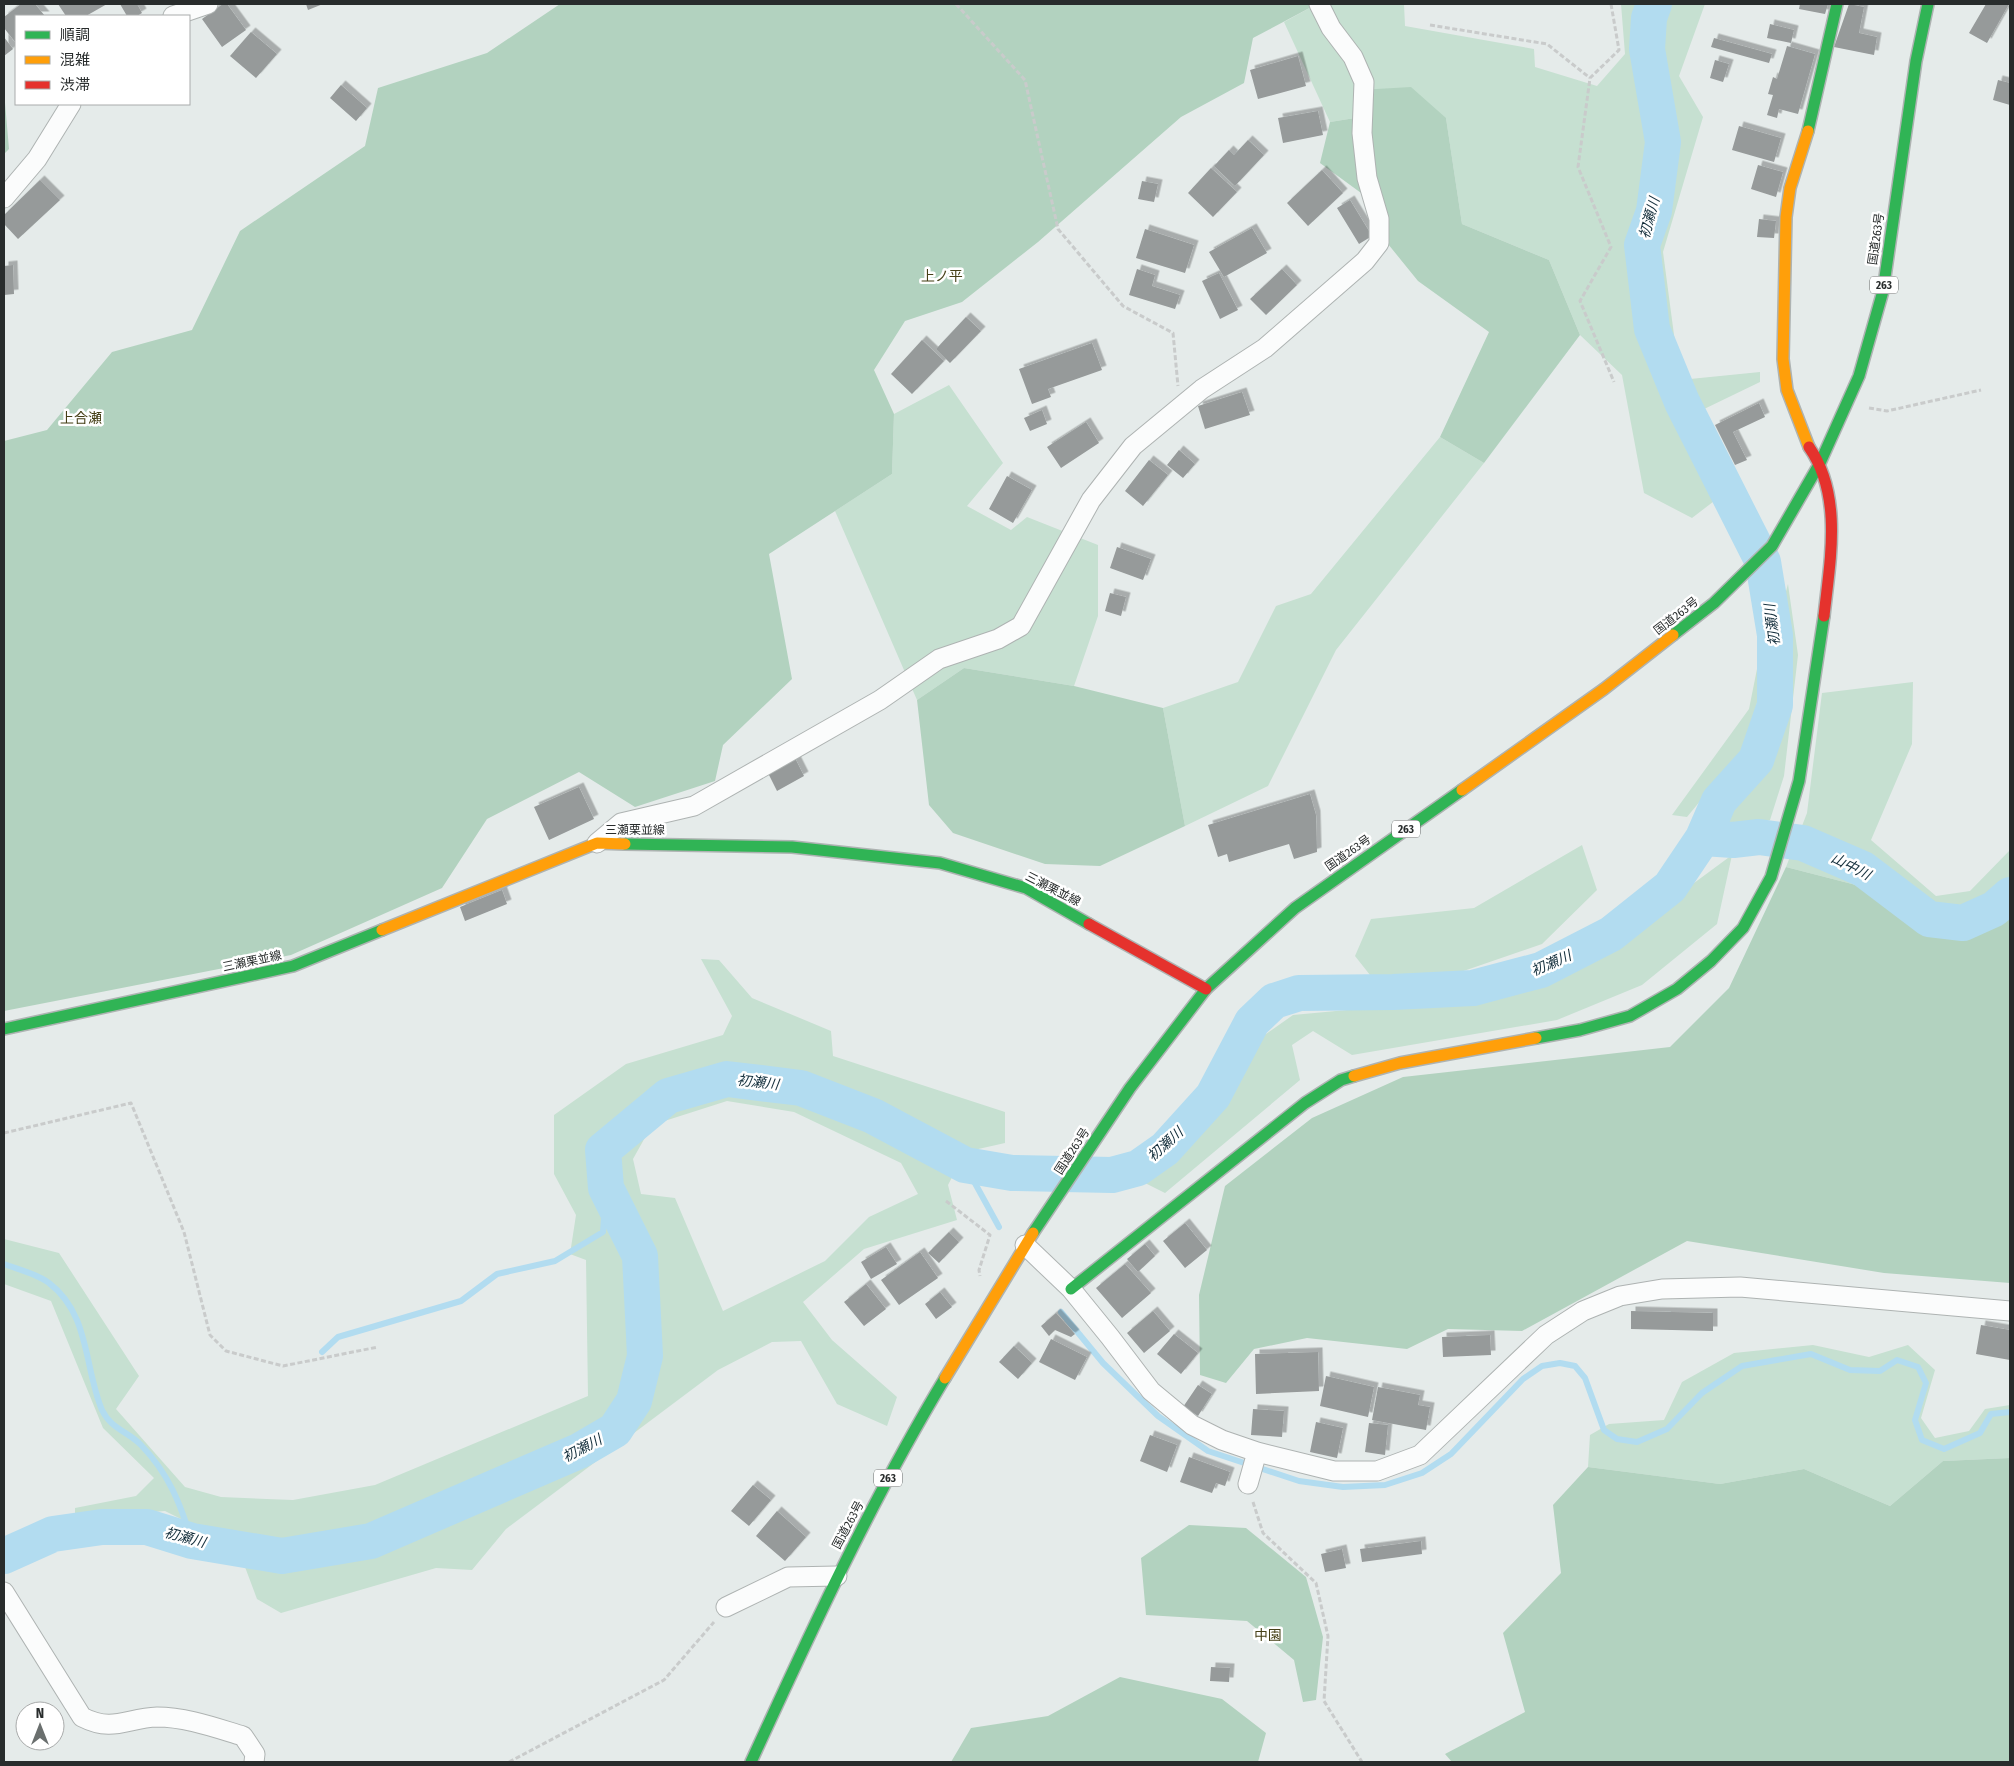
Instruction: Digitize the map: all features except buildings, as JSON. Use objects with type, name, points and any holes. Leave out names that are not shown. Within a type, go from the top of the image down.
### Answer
[{"type":"main road","points":[[1071,1289],[1305,1103],[1341,1080],[1400,1063],[1580,1030],[1630,1016],[1677,989],[1711,961],[1743,928],[1771,877],[1799,781],[1820,649],[1830,560],[1829,490],[1820,463],[1805,441],[1787,390],[1783,359],[1786,217],[1790,188],[1808,134],[1837,4]]},
{"type":"main road","name":"国道263号","points":[[751,1762],[836,1576],[907,1441],[1025,1245],[1130,1088],[1206,989],[1295,908],[1604,689],[1714,603],[1772,546],[1820,463],[1860,376],[1883,291],[1916,61],[1928,4]]},
{"type":"main road","name":"三瀬栗並線","points":[[4,1029],[293,966],[597,843],[792,847],[940,863],[1026,888],[1206,989]]},
{"type":"street","points":[[175,15],[208,4]]},
{"type":"street","points":[[597,843],[621,823],[694,806],[880,700],[939,659],[998,639],[1021,626],[1091,500],[1133,446],[1202,389],[1265,348],[1365,261],[1379,243],[1379,219],[1367,178],[1362,133],[1364,82],[1353,57],[1331,28],[1319,4]]},
{"type":"street","points":[[4,198],[37,159],[70,105]]},
{"type":"street","points":[[1025,1245],[1071,1289],[1151,1391],[1192,1425],[1222,1440],[1257,1452],[1334,1471],[1376,1471],[1420,1455],[1546,1335],[1583,1310],[1620,1296],[1662,1289],[1740,1288],[2010,1310]]},
{"type":"street","points":[[1248,1484],[1257,1452]]},
{"type":"street","points":[[726,1607],[788,1578],[836,1576]]},
{"type":"street","points":[[5,1593],[82,1717],[95,1724],[114,1726],[156,1717],[199,1723],[244,1736],[255,1754],[254,1762]]},
{"type":"path","points":[[956,4],[1026,80],[1058,229],[1123,306],[1173,332],[1180,406]]},
{"type":"path","points":[[1611,4],[1619,50],[1590,78],[1578,167],[1611,247],[1580,301],[1614,382]]},
{"type":"path","points":[[1430,25],[1547,44],[1590,78]]},
{"type":"path","points":[[1846,404],[1887,411],[1981,390]]},
{"type":"path","points":[[4,1133],[131,1103],[184,1232],[210,1335],[226,1351],[283,1366],[378,1347]]},
{"type":"path","points":[[946,1201],[990,1235],[979,1270],[987,1308]]},
{"type":"path","points":[[1248,1484],[1263,1533],[1316,1583],[1328,1636],[1324,1701],[1362,1762]]},
{"type":"path","points":[[510,1762],[664,1680],[726,1607]]},
{"type":"green space","points":[[560,4],[1317,4],[1253,38],[1244,83],[1181,117],[1038,242],[962,302],[905,321],[874,370],[894,414],[892,474],[769,554],[792,679],[723,745],[715,781],[635,807],[579,772],[487,819],[442,888],[291,955],[4,1011],[4,441],[47,430],[112,352],[192,330],[240,231],[365,146],[378,88],[487,53]]},
{"type":"green space","points":[[1317,4],[1404,4],[1405,26],[1534,49],[1535,67],[1597,86],[1625,54],[1621,4],[1641,4],[1637,36],[1659,4],[1705,4],[1679,76],[1703,117],[1663,252],[1680,380],[1760,372],[1760,382],[1700,411],[1735,485],[1692,518],[1644,493],[1622,375],[1580,335],[1549,260],[1462,224],[1446,118],[1355,118],[1330,122],[1284,22]]},
{"type":"green space","points":[[1411,87],[1446,118],[1462,224],[1549,260],[1580,335],[1484,463],[1440,437],[1489,332],[1418,281],[1388,244],[1383,209],[1320,163],[1330,122],[1355,118],[1359,90]]},
{"type":"green space","points":[[4,91],[9,149],[4,154]]},
{"type":"green space","points":[[949,385],[1003,463],[967,506],[1011,530],[1027,517],[1098,545],[1098,616],[1074,686],[964,668],[917,700],[835,511],[892,474],[894,414]]},
{"type":"green space","points":[[1440,437],[1484,463],[1336,650],[1268,786],[1185,826],[1163,708],[1238,682],[1276,606],[1311,594]]},
{"type":"green space","points":[[1788,584],[1798,655],[1784,776],[1770,820],[1723,828],[1775,741],[1789,660],[1782,606]]},
{"type":"green space","points":[[1758,664],[1765,667],[1748,743],[1687,817],[1672,815],[1749,709]]},
{"type":"green space","points":[[964,668],[1074,686],[1163,708],[1185,826],[1100,866],[1045,864],[953,833],[929,805],[917,700]]},
{"type":"green space","points":[[1913,682],[1912,744],[1871,840],[1936,896],[1970,891],[2010,850],[2010,913],[1964,933],[1920,929],[1856,885],[1786,867],[1807,813],[1822,693]]},
{"type":"green space","points":[[1582,845],[1597,890],[1542,944],[1449,976],[1370,975],[1355,956],[1371,919],[1474,908]]},
{"type":"green space","points":[[1732,855],[1717,924],[1642,985],[1557,1020],[1352,1055],[1313,1031],[1292,1045],[1300,1080],[1165,1193],[1145,1183],[1221,1107],[1256,1041],[1293,1015],[1476,998],[1591,959]]},
{"type":"green space","points":[[1786,867],[1856,885],[1920,929],[1964,933],[2010,913],[2010,1283],[1884,1273],[1687,1241],[1522,1331],[1448,1329],[1407,1349],[1307,1338],[1254,1349],[1226,1383],[1200,1375],[1199,1295],[1225,1186],[1312,1118],[1403,1077],[1670,1047],[1729,988]]},
{"type":"green space","points":[[701,959],[719,960],[752,998],[831,1031],[833,1056],[1005,1112],[1005,1143],[965,1152],[948,1185],[957,1220],[864,1249],[803,1302],[832,1340],[897,1397],[887,1426],[837,1404],[801,1341],[772,1342],[718,1370],[506,1529],[472,1570],[436,1568],[281,1613],[257,1599],[245,1567],[242,1538],[203,1530],[165,1511],[75,1518],[75,1508],[136,1496],[154,1478],[103,1428],[51,1301],[4,1284],[4,1239],[59,1253],[139,1376],[116,1409],[185,1487],[221,1497],[293,1500],[375,1485],[588,1396],[586,1260],[570,1254],[576,1215],[554,1174],[554,1115],[626,1064],[723,1035],[732,1016]],"holes":[[[727,1101],[794,1112],[901,1163],[918,1194],[869,1217],[825,1261],[723,1311],[675,1198],[641,1194],[633,1159],[652,1125]]]},
{"type":"green space","points":[[1813,1345],[1869,1357],[1908,1345],[1935,1370],[1921,1418],[1935,1438],[1969,1431],[1985,1409],[2010,1405],[2010,1458],[1943,1461],[1890,1506],[1804,1469],[1720,1484],[1588,1467],[1590,1435],[1609,1424],[1664,1420],[1682,1382],[1734,1353]]},
{"type":"green space","points":[[2010,1458],[2010,1762],[1452,1762],[1445,1754],[1525,1712],[1503,1633],[1561,1573],[1553,1505],[1588,1467],[1720,1484],[1804,1469],[1890,1506],[1943,1461]]},
{"type":"green space","points":[[1189,1525],[1246,1528],[1306,1577],[1323,1637],[1316,1700],[1303,1702],[1294,1660],[1247,1621],[1146,1615],[1141,1558]]},
{"type":"green space","points":[[1120,1677],[1222,1699],[1266,1733],[1258,1762],[951,1762],[971,1728],[1048,1716]]},
{"type":"waterway","name":"初瀬川","points":[[4,1556],[53,1534],[102,1527],[147,1527],[192,1541],[282,1556],[371,1541],[579,1451],[615,1430],[634,1401],[645,1356],[640,1256],[606,1188],[603,1150],[668,1096],[727,1079],[801,1088],[873,1116],[965,1165],[1012,1173],[1112,1175],[1138,1168],[1165,1149],[1213,1096],[1252,1022],[1274,1001],[1299,993],[1393,992],[1473,988],[1541,970],[1611,934],[1670,887],[1703,838],[1719,801],[1756,760],[1775,705],[1775,635],[1763,562],[1682,402],[1652,329],[1642,245],[1654,211],[1663,142],[1647,49],[1649,18],[1654,4]]},
{"type":"waterway","name":"山中川","points":[[1703,838],[1733,840],[1759,837],[1803,843],[1863,869],[1929,919],[1963,923],[1994,909],[2010,895]]},
{"type":"waterway","points":[[965,1165],[999,1227]]},
{"type":"waterway","points":[[322,1352],[338,1337],[461,1301],[497,1274],[555,1261],[603,1232],[606,1188]]},
{"type":"waterway","points":[[4,1264],[33,1274],[49,1283],[72,1310],[79,1325],[102,1410],[110,1422],[141,1445],[159,1467],[178,1502],[192,1541]]},
{"type":"waterway","points":[[1061,1312],[1103,1363],[1158,1416],[1208,1451],[1299,1481],[1343,1487],[1385,1485],[1422,1473],[1451,1454],[1523,1379],[1542,1366],[1560,1363],[1575,1366],[1585,1378],[1604,1430],[1617,1439],[1637,1442],[1667,1429],[1702,1393],[1742,1366],[1811,1354],[1850,1370],[1880,1371],[1897,1360],[1918,1367],[1926,1383],[1915,1420],[1922,1440],[1944,1449],[1980,1433],[1991,1414],[2010,1412]]},
{"type":"traffic: fast","points":[[1808,131],[1837,4]]},
{"type":"traffic: fast","points":[[1673,635],[1714,603],[1772,546],[1820,463],[1859,376],[1883,291],[1916,61],[1928,4]]},
{"type":"traffic: fast","points":[[1536,1038],[1580,1030],[1630,1016],[1677,989],[1711,961],[1743,928],[1771,877],[1799,781],[1824,616]]},
{"type":"traffic: fast","points":[[1033,1233],[1130,1088],[1206,989],[1295,908],[1462,790]]},
{"type":"traffic: fast","points":[[625,844],[792,847],[940,863],[1026,888],[1089,924]]},
{"type":"traffic: fast","points":[[4,1029],[293,966],[382,930]]},
{"type":"traffic: fast","points":[[1071,1289],[1305,1103],[1341,1080],[1354,1076]]},
{"type":"traffic: fast","points":[[751,1762],[819,1615],[867,1519],[945,1378]]},
{"type":"traffic: slow","points":[[1808,131],[1790,188],[1786,217],[1783,359],[1787,390],[1809,447]]},
{"type":"traffic: slow","points":[[1462,790],[1604,689],[1673,635]]},
{"type":"traffic: slow","points":[[382,930],[597,843],[625,844]]},
{"type":"traffic: slow","points":[[1354,1076],[1400,1063],[1536,1038]]},
{"type":"traffic: slow","points":[[945,1378],[1033,1233]]},
{"type":"traffic: jam","points":[[1809,447],[1820,466],[1827,486],[1832,529],[1824,616]]},
{"type":"traffic: jam","points":[[1089,924],[1206,989]]},
{"type":"district","name":"上ノ平","points":[[942,276]]},
{"type":"district","name":"上合瀬","points":[[81,418]]},
{"type":"district","name":"中園","points":[[1268,1635]]}]
